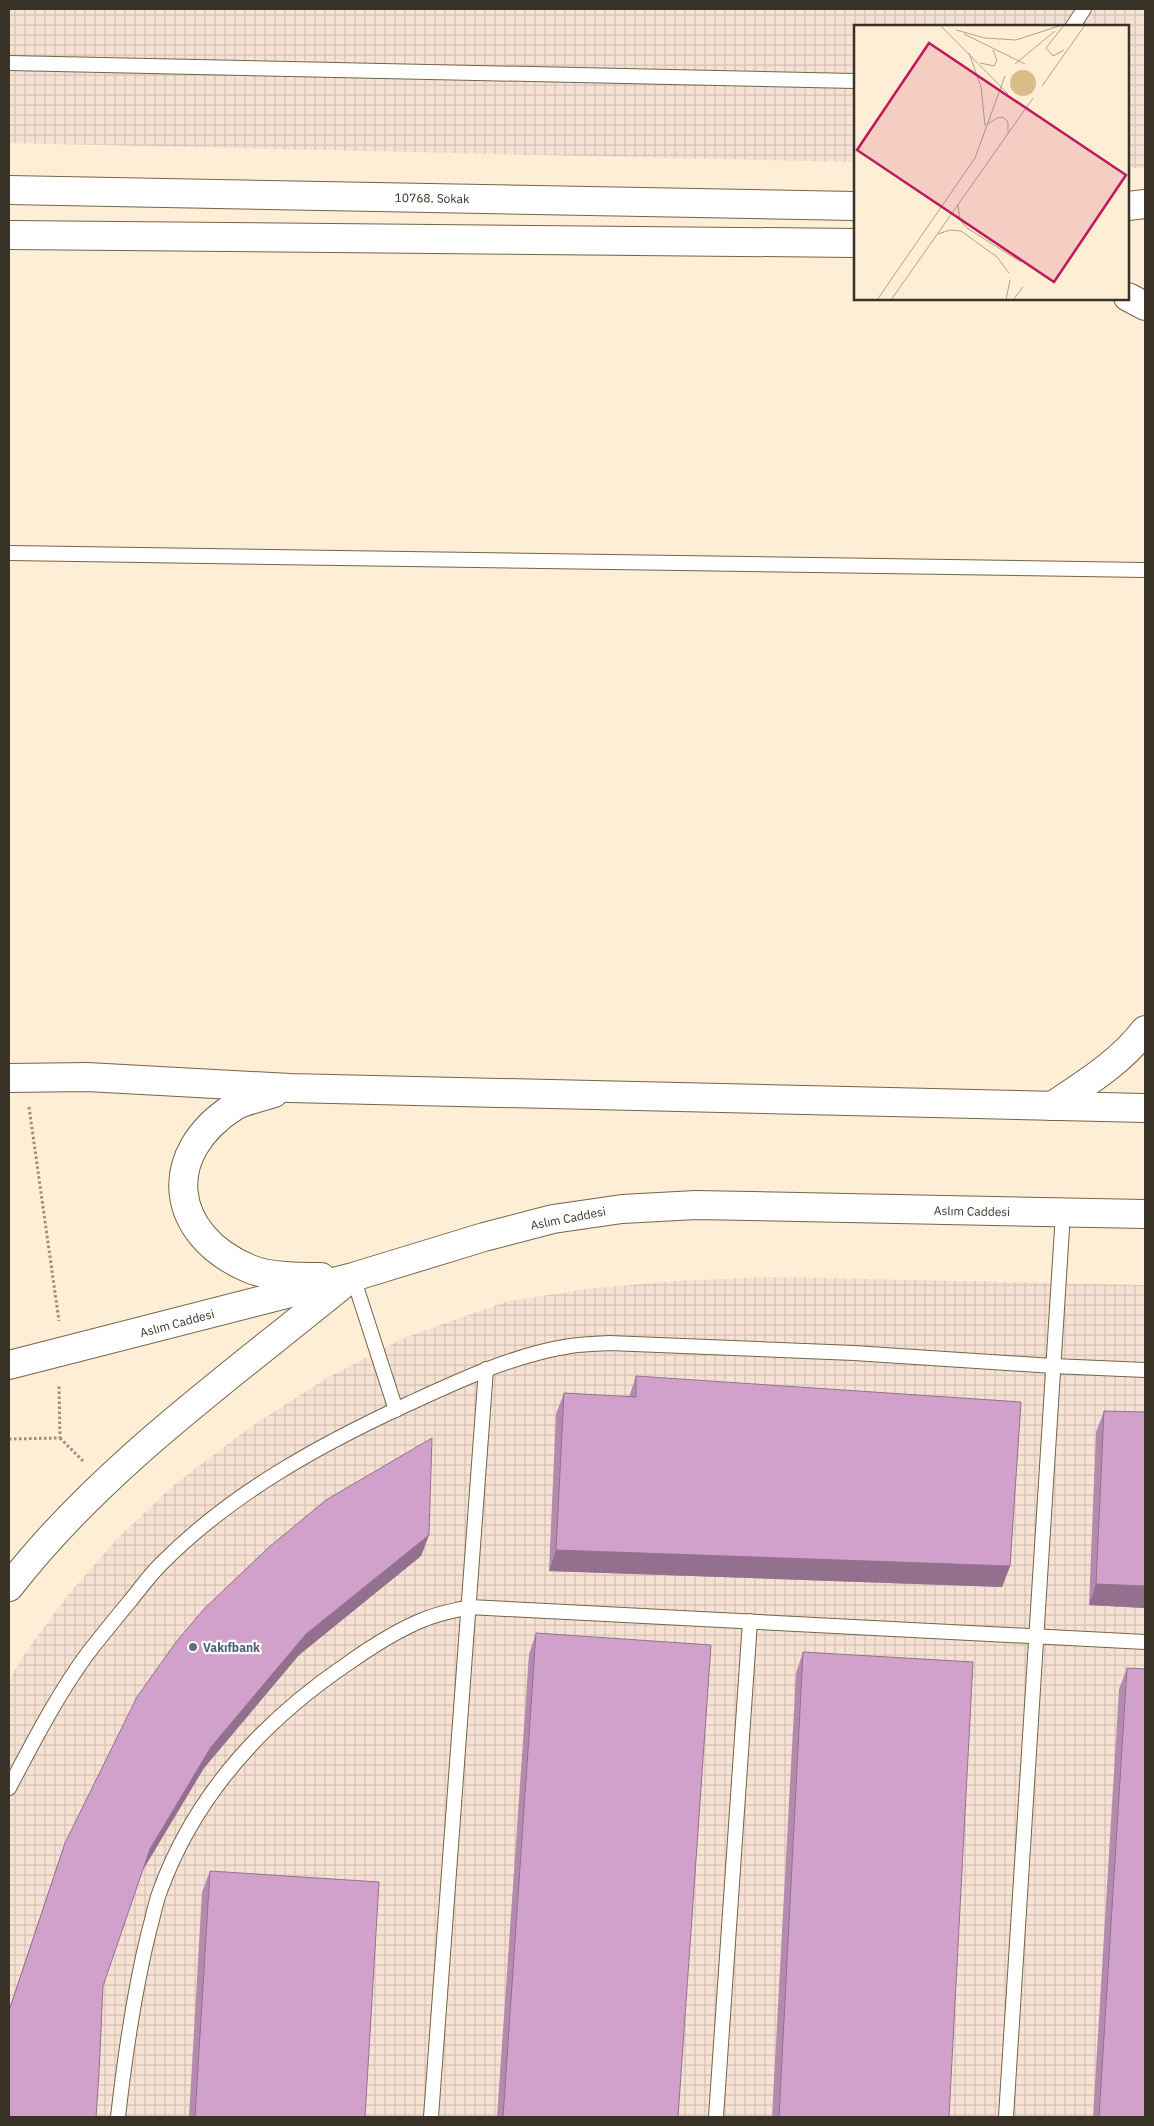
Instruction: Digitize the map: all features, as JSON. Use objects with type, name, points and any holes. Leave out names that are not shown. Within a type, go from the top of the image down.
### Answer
[{"type":"main road","name":"10768. Sokak","points":[[9,190],[854,206]]},
{"type":"main road","points":[[1129,206],[1145,204]]},
{"type":"main road","points":[[9,235],[854,243]]},
{"type":"main road","points":[[1129,298],[1145,306]]},
{"type":"main road","points":[[1052,1106],[1104,1070],[1138,1040],[1145,1030]]},
{"type":"main road","points":[[17,1078],[87,1077],[290,1088],[1145,1108]]},
{"type":"main road","points":[[290,1088],[236,1105],[210,1126],[192,1149],[188,1161],[183,1177],[184,1206],[198,1231],[217,1251],[251,1269],[293,1277],[353,1277]]},
{"type":"main road","name":"Aslım Caddesi","points":[[9,1365],[353,1277],[493,1234],[554,1219],[622,1209],[696,1205],[1145,1214]]},
{"type":"main road","points":[[9,1588],[29,1561],[70,1516],[105,1482],[148,1444],[353,1277]]},
{"type":"lane","points":[[1074,25],[1084,9]]},
{"type":"lane","points":[[9,63],[854,81]]},
{"type":"lane","points":[[9,553],[1145,570]]},
{"type":"lane","points":[[1006,2117],[1063,1213]]},
{"type":"lane","points":[[353,1277],[396,1410]]},
{"type":"lane","points":[[9,1788],[31,1746],[87,1654],[160,1566],[201,1528],[260,1485],[334,1440],[486,1370],[530,1355],[570,1346],[609,1343],[854,1353],[1145,1370]]},
{"type":"lane","points":[[431,2117],[486,1370]]},
{"type":"lane","points":[[118,2117],[131,2020],[142,1958],[160,1891],[188,1827],[228,1770],[265,1729],[324,1679],[379,1642],[426,1618],[468,1607],[1145,1642]]},
{"type":"lane","points":[[716,2117],[750,1621]]},
{"type":"path","points":[[9,1439],[60,1438],[58,1353],[60,1324],[17,1078]]},
{"type":"shaded area","points":[[9,9],[1145,9],[1145,168],[1129,168],[1129,25],[854,25],[854,162],[9,143]]},
{"type":"shaded area","points":[[773,1277],[1145,1285],[1145,2117],[9,2117],[9,1680],[27,1650],[71,1591],[120,1536],[174,1485],[249,1428],[325,1379],[404,1338],[505,1302],[587,1289],[675,1281]]},
{"type":"building","points":[[636,1376],[1021,1402],[1010,1566],[556,1550],[564,1393],[636,1397]]},
{"type":"building","points":[[1104,1411],[1145,1412],[1145,1586],[1096,1584]]},
{"type":"building","points":[[432,1438],[429,1535],[306,1634],[211,1747],[150,1849],[103,1986],[96,2117],[9,2117],[9,2011],[65,1843],[137,1697],[176,1642],[204,1609],[268,1548],[326,1500]]},
{"type":"building","points":[[536,1633],[711,1645],[678,2117],[503,2117]]},
{"type":"building","points":[[803,1652],[973,1662],[949,2117],[779,2117]]},
{"type":"building","points":[[1127,1668],[1145,1669],[1145,2117],[1099,2117]]},
{"type":"building","points":[[210,1871],[379,1882],[365,2117],[195,2117]]},
{"type":"place","name":"Vakıfbank","points":[[193,1647]]}]
